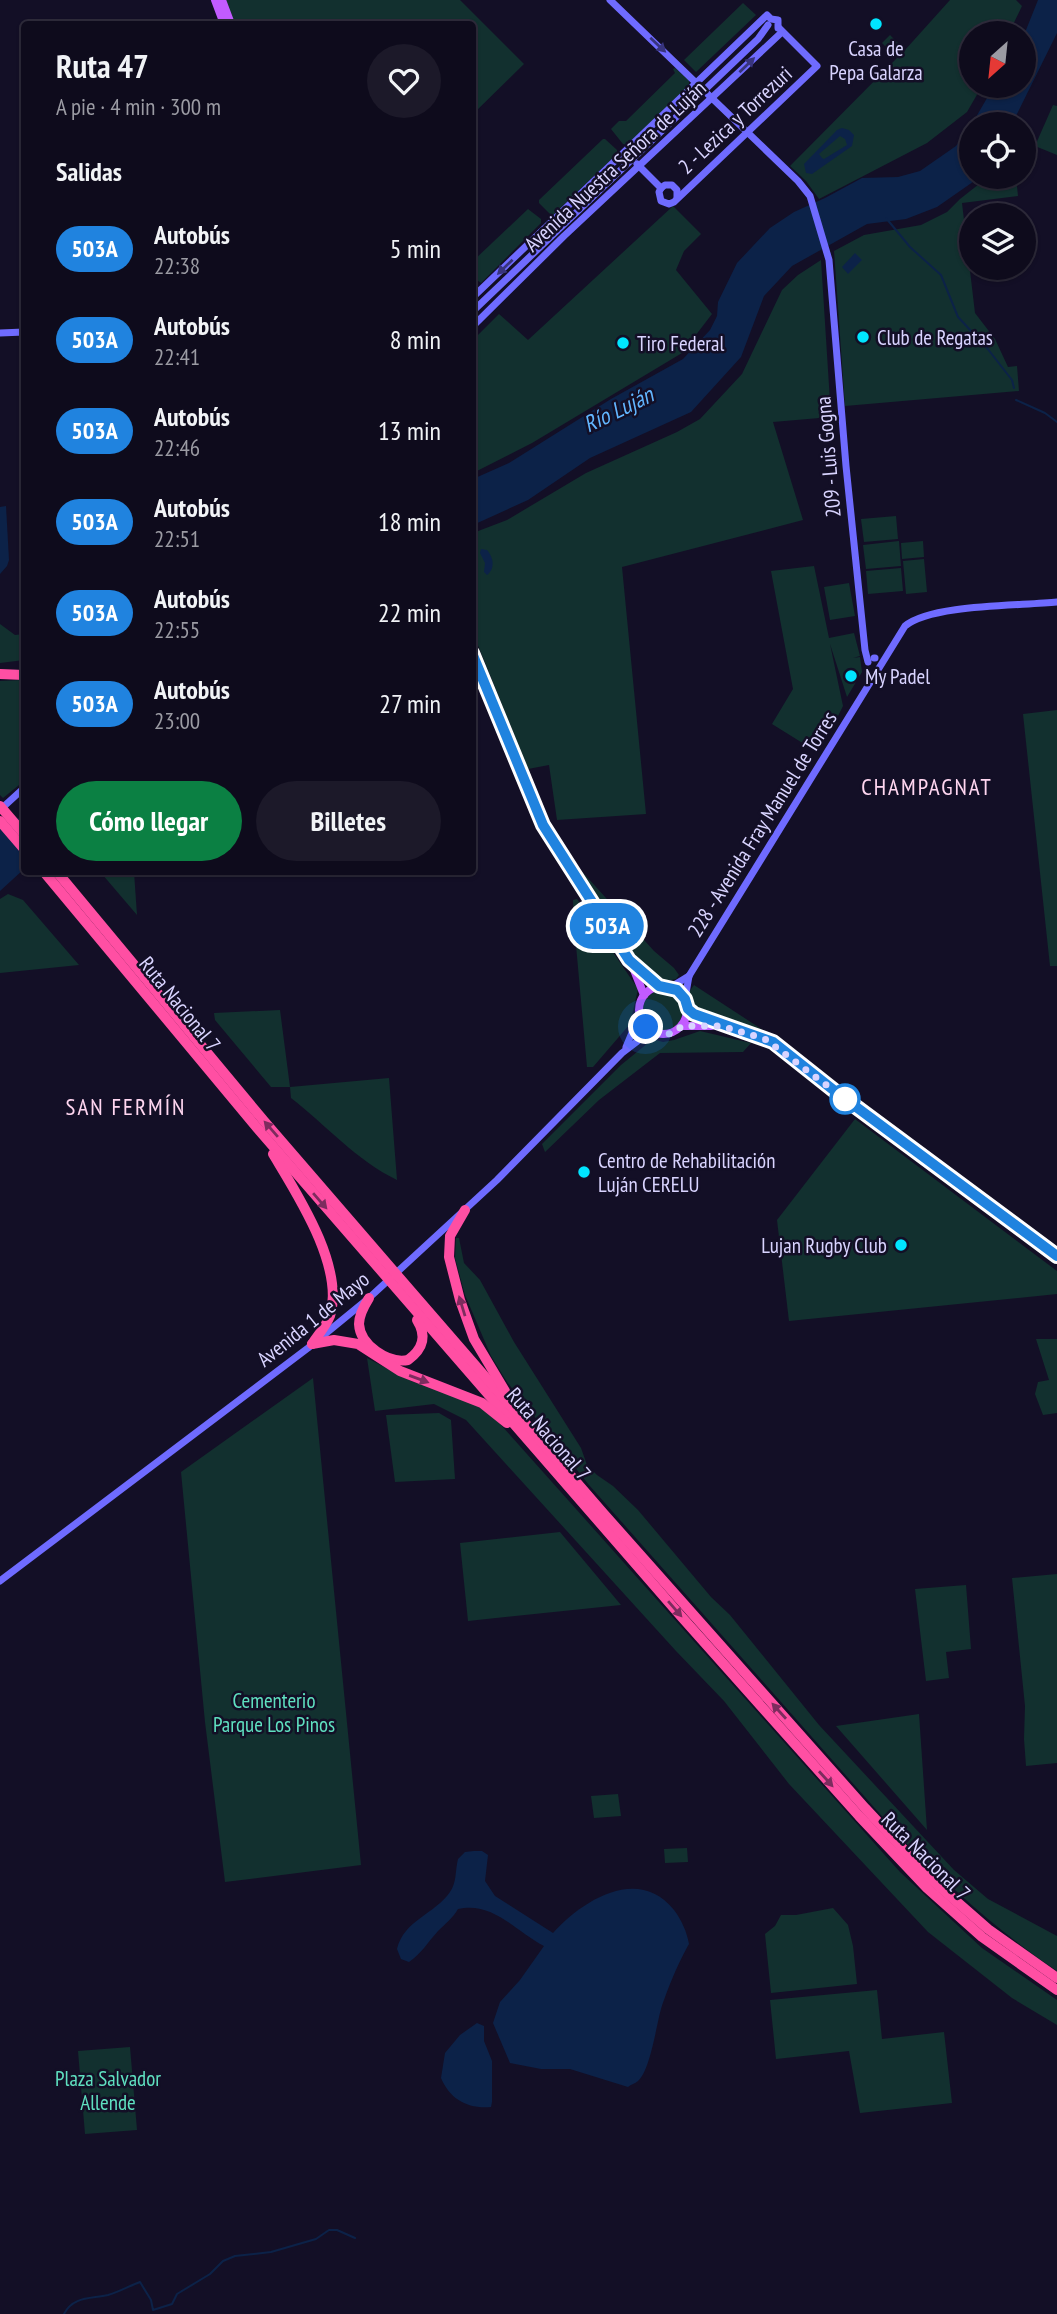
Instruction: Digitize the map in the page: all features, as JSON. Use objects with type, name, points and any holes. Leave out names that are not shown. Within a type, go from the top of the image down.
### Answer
[{"type":"highway","points":[[0,674],[21,675]]},
{"type":"highway","points":[[0,808],[21,831]]},
{"type":"highway","points":[[0,821],[21,846]]},
{"type":"highway","name":"Ruta Nacional 7","points":[[53,875],[258,1129],[832,1786],[927,1888],[982,1937],[1057,1990]]},
{"type":"highway","name":"Ruta Nacional 7","points":[[53,875],[531,1429],[865,1808],[932,1880],[988,1929],[1057,1978]]},
{"type":"highway","points":[[258,1129],[307,1211],[328,1270],[331,1310],[327,1323],[312,1344]]},
{"type":"highway","points":[[465,1210],[453,1230],[449,1244],[449,1257],[460,1300],[480,1352],[531,1429]]},
{"type":"highway","points":[[369,1298],[359,1321],[364,1339],[385,1357],[402,1361],[416,1354],[424,1337],[407,1301]]},
{"type":"highway","points":[[312,1344],[334,1340],[358,1344],[400,1371],[482,1403],[536,1449]]},
{"type":"main road","points":[[215,0],[223,21]]},
{"type":"main road","points":[[222,0],[231,21]]},
{"type":"main road","points":[[610,0],[747,132]]},
{"type":"main road","name":"Avenida Nuestra Señora de Luján","points":[[476,294],[697,83],[773,25]]},
{"type":"main road","name":"Avenida Nuestra Señora de Luján","points":[[476,312],[773,25]]},
{"type":"main road","name":"Avenida Nuestra Señora de Luján","points":[[476,323],[564,236],[713,99],[773,25]]},
{"type":"main road","name":"2 - Lezica y Torrezuri","points":[[677,199],[817,66],[773,25]]},
{"type":"main road","name":"209 - Luis Gogna","points":[[747,132],[807,192],[829,260],[865,650],[874,663]]},
{"type":"main road","points":[[632,159],[661,188]]},
{"type":"main road","points":[[669,185],[675,187],[677,199],[669,204],[661,201],[661,188],[669,185]]},
{"type":"main road","points":[[476,316],[482,317]]},
{"type":"main road","points":[[0,333],[21,332]]},
{"type":"main road","points":[[874,663],[887,652],[905,626],[919,617],[932,613],[1057,602]]},
{"type":"main road","points":[[476,662],[543,825],[629,960],[644,995]]},
{"type":"main road","name":"228 - Avenida Fray Manuel de Torres","points":[[685,999],[689,976],[864,691],[874,663]]},
{"type":"main road","points":[[0,808],[21,790]]},
{"type":"main road","points":[[629,960],[659,986]]},
{"type":"main road","name":"228 - Avenida Fray Manuel de Torres","points":[[671,987],[689,976]]},
{"type":"main road","points":[[671,987],[685,999],[688,1009],[682,1026],[673,1033],[657,1034],[646,1027],[639,1016],[639,1009],[644,995],[652,988],[671,987]]},
{"type":"main road","points":[[688,1009],[704,1020],[765,1039],[779,1048],[1057,1256]]},
{"type":"main road","name":"Avenida 1 de Mayo","points":[[0,1581],[369,1298],[571,1107],[622,1053],[632,1039],[639,1016]]},
{"type":"main road","points":[[682,1026],[721,1026]]},
{"type":"main road","points":[[769,1032],[779,1048]]},
{"type":"main road","name":"Avenida 1 de Mayo","points":[[622,1053],[643,1037],[657,1034]]},
{"type":"green space","points":[[224,0],[460,0],[524,64],[476,111],[476,21],[232,21]]},
{"type":"green space","points":[[950,0],[1016,0],[1022,6],[1015,21],[959,21],[959,98],[975,98],[967,112],[959,112],[959,118],[927,143],[819,199],[806,181],[790,166],[897,58],[882,43],[890,35],[905,50]]},
{"type":"green space","points":[[743,3],[756,15],[696,72],[684,60]]},
{"type":"green space","points":[[675,68],[689,80],[689,85],[628,145],[623,144],[611,129],[619,121],[626,121],[675,73]]},
{"type":"green space","points":[[1053,105],[1057,106],[1057,155],[1036,146]]},
{"type":"green space","points":[[603,139],[617,150],[617,154],[553,215],[550,214],[539,200]]},
{"type":"green space","points":[[973,189],[1017,189],[1018,196],[959,203],[959,280],[971,280],[975,313],[995,339],[1008,367],[1017,366],[1019,391],[845,406],[834,251],[864,235],[921,225],[947,212]]},
{"type":"green space","name":"Tiro Federal","points":[[673,206],[701,234],[684,251],[676,270],[712,314],[682,353],[532,443],[476,471],[476,337],[499,314],[528,340]]},
{"type":"green space","points":[[528,209],[541,219],[541,223],[481,283],[476,279],[476,258]]},
{"type":"green space","points":[[821,260],[831,417],[773,422],[803,520],[622,567],[646,814],[557,820],[549,765],[528,769],[476,640],[476,532],[507,520],[586,473],[700,419],[742,374],[782,290],[798,275]]},
{"type":"green space","points":[[896,516],[898,539],[864,542],[861,519]]},
{"type":"green space","points":[[899,541],[901,566],[866,569],[863,545]]},
{"type":"green space","points":[[923,541],[924,557],[902,559],[901,543]]},
{"type":"green space","points":[[924,559],[927,592],[906,594],[903,561]]},
{"type":"green space","points":[[814,566],[829,638],[854,633],[860,656],[853,658],[860,657],[862,672],[847,697],[830,644],[843,706],[836,720],[827,722],[829,732],[817,752],[772,724],[793,689],[771,571]]},
{"type":"green space","points":[[901,568],[903,591],[868,594],[866,571]]},
{"type":"green space","points":[[849,583],[855,616],[830,620],[824,587]]},
{"type":"green space","points":[[0,624],[15,635],[21,634],[21,660],[0,663]]},
{"type":"green space","points":[[21,680],[21,783],[3,798],[0,795],[0,681]]},
{"type":"green space","points":[[1057,710],[1057,966],[1050,966],[1023,714]]},
{"type":"green space","points":[[574,866],[577,866],[654,951],[674,968],[679,975],[676,979],[661,982],[641,968]]},
{"type":"green space","points":[[103,875],[134,875],[137,915]]},
{"type":"green space","points":[[8,894],[23,900],[79,965],[0,973],[0,899]]},
{"type":"green space","points":[[577,899],[638,989],[630,1024],[593,1067],[587,1067],[574,923],[573,900]]},
{"type":"green space","points":[[694,985],[769,1034],[700,1015],[689,1003],[689,992]]},
{"type":"green space","points":[[663,990],[677,996],[683,1010],[677,1024],[663,1030],[649,1024],[643,1010],[649,996]]},
{"type":"green space","points":[[280,1010],[290,1087],[271,1087],[215,1020],[214,1013]]},
{"type":"green space","points":[[700,1031],[751,1043],[743,1052],[660,1053],[599,1100],[545,1152],[542,1144],[621,1065],[648,1043],[674,1040]]},
{"type":"green space","points":[[389,1078],[397,1180],[355,1153],[291,1098],[290,1087]]},
{"type":"green space","name":"Lujan Rugby Club","points":[[855,1119],[1057,1271],[1057,1294],[789,1321],[777,1220]]},
{"type":"green space","points":[[456,1238],[459,1238],[464,1263],[480,1280],[514,1342],[581,1448],[587,1465],[638,1510],[711,1597],[730,1615],[819,1725],[954,1870],[988,1899],[1057,1936],[1057,1971],[977,1909],[903,1840],[589,1485],[507,1382],[491,1356],[465,1295],[455,1258]]},
{"type":"green space","points":[[1036,1339],[1057,1339],[1057,1413],[1043,1415],[1035,1394],[1038,1382],[1049,1380]]},
{"type":"green space","points":[[367,1358],[411,1381],[465,1398],[493,1416],[900,1872],[982,1948],[1057,2000],[1057,2025],[1012,1998],[928,1932],[789,1784],[724,1701],[466,1420],[434,1404],[375,1411]]},
{"type":"green space","name":"Cementerio Parque Los Pinos","points":[[313,1378],[361,1865],[225,1882],[205,1722],[181,1472]]},
{"type":"green space","points":[[439,1413],[451,1420],[455,1479],[395,1482],[386,1415]]},
{"type":"green space","points":[[560,1532],[621,1605],[468,1621],[460,1543]]},
{"type":"green space","points":[[1057,1574],[1057,1763],[1026,1766],[1025,1706],[1012,1578]]},
{"type":"green space","points":[[966,1585],[971,1649],[946,1652],[949,1678],[926,1681],[915,1589]]},
{"type":"green space","points":[[919,1714],[927,1830],[836,1726]]},
{"type":"green space","points":[[618,1794],[621,1816],[594,1818],[591,1796]]},
{"type":"green space","points":[[687,1848],[688,1862],[665,1863],[664,1849]]},
{"type":"green space","points":[[833,1908],[848,1925],[857,1984],[771,1993],[765,1934],[775,1926],[781,1915]]},
{"type":"green space","points":[[877,1990],[882,2039],[944,2032],[952,2103],[860,2113],[849,2051],[776,2059],[770,2000]]},
{"type":"green space","name":"Plaza Salvador Allende","points":[[130,2047],[137,2130],[85,2134],[78,2051]]},
{"type":"water","points":[[1038,0],[1057,0],[1057,33],[1036,75],[1036,21],[1030,21]]},
{"type":"water","points":[[987,98],[1025,98],[1018,112],[979,112]]},
{"type":"water","points":[[837,130],[849,130],[854,135],[852,146],[812,174],[806,173],[804,164]],"holes":[[[840,136],[845,139],[847,145],[824,159],[819,154]]]},
{"type":"water","name":"Río Luján","points":[[959,142],[959,189],[963,189],[937,207],[906,219],[867,224],[792,266],[764,296],[741,357],[691,412],[590,458],[528,500],[476,524],[476,478],[509,463],[611,399],[683,359],[710,330],[717,316],[718,302],[737,263],[770,228],[794,212],[862,178],[898,177],[920,171]]},
{"type":"water","points":[[855,253],[862,260],[848,274],[842,267]]},
{"type":"water","points":[[6,506],[9,560],[0,574],[0,507]]},
{"type":"water","points":[[481,549],[487,550],[492,559],[493,566],[487,575],[484,572],[485,563]]},
{"type":"water","points":[[21,816],[21,872],[0,891],[0,826]]},
{"type":"water","points":[[482,1851],[488,1855],[485,1881],[495,1896],[553,1933],[595,1900],[628,1889],[644,1890],[660,1897],[677,1914],[689,1944],[666,1993],[649,2059],[637,2082],[628,2087],[570,2069],[541,2069],[510,2063],[493,2023],[500,2002],[520,1980],[544,1946],[493,1913],[482,1909],[458,1909],[421,1952],[409,1962],[401,1959],[397,1949],[401,1939],[413,1924],[444,1900],[450,1892],[458,1859],[465,1852]]},
{"type":"water","points":[[477,2023],[484,2026],[484,2041],[492,2061],[491,2107],[474,2106],[460,2101],[449,2092],[441,2078],[445,2053],[460,2035]]},
{"type":"waterway","points":[[886,218],[910,247],[941,275],[958,317],[987,348],[1012,380],[1014,388]]},
{"type":"waterway","points":[[1016,400],[1045,413],[1057,422]]},
{"type":"waterway","points":[[64,2314],[77,2301],[108,2295],[140,2282],[151,2300],[153,2310],[172,2304],[177,2294],[210,2274],[223,2261],[235,2256],[271,2252],[316,2239],[329,2230],[337,2230],[355,2238]]},
{"type":"bus line","name":"503A","points":[[476,663],[543,825],[629,960],[659,986],[677,990],[685,999],[688,1009],[704,1020],[773,1042],[1057,1256]]},
{"type":"place","name":"Casa de Pepa Galarza","points":[[876,24]]},
{"type":"place","name":"Club de Regatas","points":[[863,337]]},
{"type":"place","name":"Tiro Federal","points":[[623,343]]},
{"type":"place","name":"My Padel","points":[[851,676]]},
{"type":"place","name":"Centro de Rehabilitación Luján CERELU","points":[[584,1172]]},
{"type":"place","name":"Lujan Rugby Club","points":[[901,1245]]},
{"type":"district","name":"CHAMPAGNAT","points":[[927,786]]},
{"type":"district","name":"SAN FERMÍN","points":[[126,1106]]},
{"type":"route","points":[[646,1027],[662,1035],[673,1033],[682,1026],[721,1026],[765,1039],[773,1042],[845,1099]]}]
